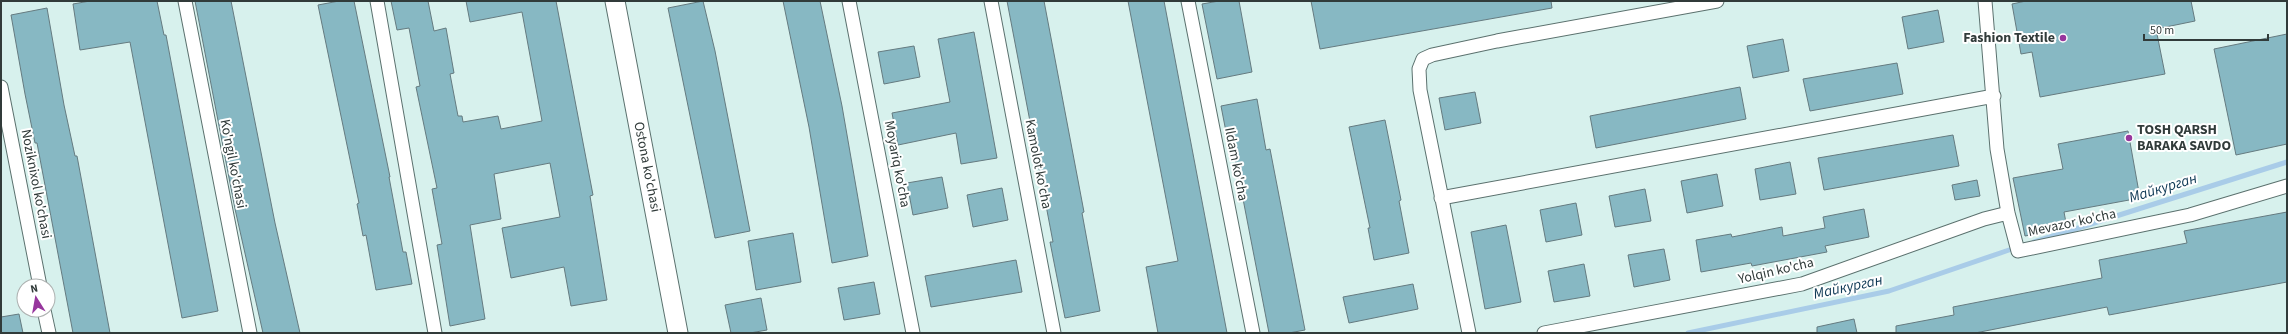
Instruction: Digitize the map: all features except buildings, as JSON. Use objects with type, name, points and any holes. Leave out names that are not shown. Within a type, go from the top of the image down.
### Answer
[{"type":"street","name":"Ko'ngil ko'chasi","points":[[185,1],[250,333]]},
{"type":"street","points":[[377,1],[435,333]]},
{"type":"street","name":"Ostona ko'chasi","points":[[615,1],[678,333]]},
{"type":"street","name":"Moyariq ko'cha","points":[[849,1],[913,333]]},
{"type":"street","name":"Kamolot ko'cha","points":[[991,1],[1054,333]]},
{"type":"street","name":"Ildam ko'cha","points":[[1188,1],[1253,333]]},
{"type":"street","points":[[1469,333],[1420,90],[1419,69],[1423,59],[1432,55],[1497,41],[1717,1]]},
{"type":"street","points":[[1985,1],[1994,96],[1996,149],[2008,213]]},
{"type":"street","name":"Noziknixol ko'chasi","points":[[1,87],[38,278]]},
{"type":"street","points":[[1441,198],[1994,96]]},
{"type":"street","name":"Mevazor ko'cha","points":[[2008,213],[2018,251],[2190,215],[2287,186]]},
{"type":"street","name":"Yolqin ko'cha","points":[[1544,333],[1802,284],[1984,219],[2008,213]]},
{"type":"street","points":[[46,318],[49,333]]},
{"type":"waterway","name":"Майкурган","points":[[2034,242],[2287,162]]},
{"type":"waterway","name":"Майкурган","points":[[1688,333],[1889,291],[2009,250]]},
{"type":"place","name":"Fashion Textile","points":[[2063,38]]},
{"type":"place","name":"TOSH QARSH BARAKA SAVDO","points":[[2129,138]]}]
